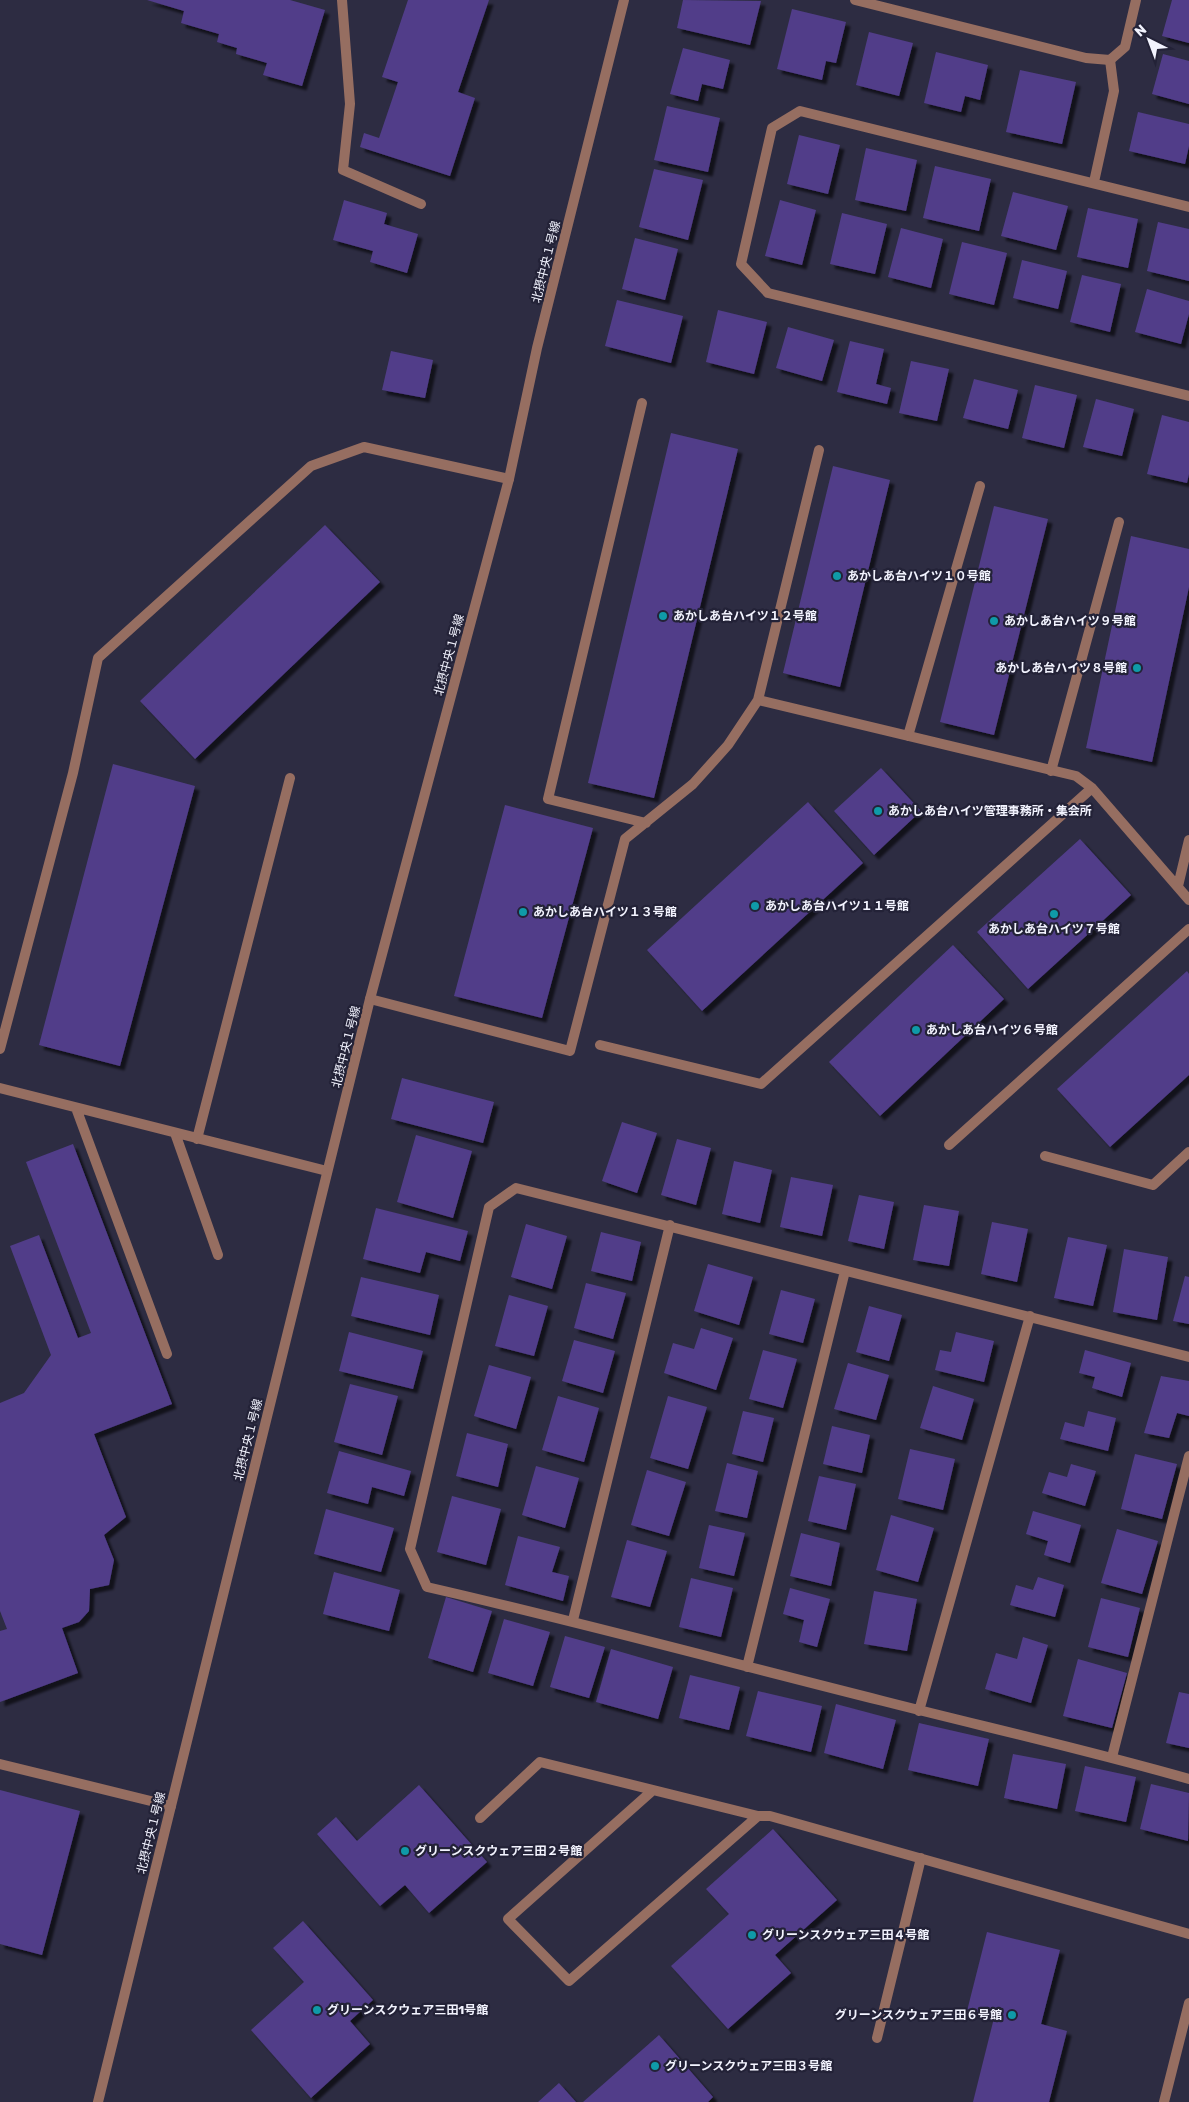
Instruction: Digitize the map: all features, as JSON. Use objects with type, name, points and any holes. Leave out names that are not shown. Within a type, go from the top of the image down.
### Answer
[{"type":"street","points":[[342,0],[350,104],[343,170],[421,204]]},
{"type":"street","name":"北摂中央１号線","points":[[98,2102],[370,999],[509,479],[537,348],[624,0]]},
{"type":"street","points":[[855,0],[1086,58],[1110,60],[1125,47],[1136,0]]},
{"type":"street","points":[[1094,182],[1114,91],[1110,60]]},
{"type":"street","points":[[1189,206],[800,111],[772,128],[740,264],[768,293],[1189,396]]},
{"type":"street","points":[[642,404],[548,799],[646,823]]},
{"type":"street","points":[[0,1050],[73,773],[98,658],[311,466],[364,447],[509,479]]},
{"type":"street","points":[[370,999],[570,1051],[624,839],[646,823],[699,777],[728,745],[758,700],[819,450]]},
{"type":"street","points":[[908,736],[980,486]]},
{"type":"street","points":[[1052,771],[1119,522]]},
{"type":"street","points":[[758,700],[1076,776],[1092,788],[1189,900]]},
{"type":"street","points":[[197,1139],[290,778]]},
{"type":"street","points":[[600,1045],[760,1084],[1092,788]]},
{"type":"street","points":[[1178,886],[1189,840]]},
{"type":"street","points":[[949,1145],[1189,929]]},
{"type":"street","points":[[0,1088],[328,1171]]},
{"type":"street","points":[[76,1108],[167,1354]]},
{"type":"street","points":[[175,1133],[218,1255]]},
{"type":"street","points":[[1045,1156],[1153,1185],[1189,1152]]},
{"type":"street","points":[[1189,1357],[670,1225],[516,1188],[489,1207],[410,1550],[427,1587],[573,1620],[919,1711],[1112,1757],[1189,1779]]},
{"type":"street","points":[[573,1620],[670,1225]]},
{"type":"street","points":[[747,1667],[845,1271]]},
{"type":"street","points":[[919,1711],[1030,1316]]},
{"type":"street","points":[[1112,1757],[1189,1456]]},
{"type":"street","points":[[480,1818],[540,1762],[758,1816],[770,1816],[1189,1934]]},
{"type":"street","points":[[0,1764],[171,1806]]},
{"type":"street","points":[[652,1791],[508,1919],[569,1981],[758,1816]]},
{"type":"street","points":[[877,2038],[921,1858]]},
{"type":"street","points":[[1164,2102],[1189,2003]]},
{"type":"building","points":[[147,0],[290,0],[325,10],[302,86],[263,75],[267,63],[236,54],[237,48],[217,42],[219,34],[181,23],[184,11]]},
{"type":"building","points":[[408,0],[489,0],[458,92],[475,98],[450,176],[360,147],[364,133],[379,138],[398,82],[382,77]]},
{"type":"building","points":[[683,0],[761,1],[750,45],[677,28]]},
{"type":"building","points":[[1172,0],[1189,0],[1189,43],[1162,36]]},
{"type":"building","points":[[792,9],[846,22],[836,63],[826,61],[822,80],[777,69]]},
{"type":"building","points":[[869,32],[913,43],[899,96],[856,85]]},
{"type":"building","points":[[683,48],[730,60],[723,89],[702,84],[698,101],[670,94]]},
{"type":"building","points":[[936,52],[988,65],[980,100],[965,96],[961,112],[924,103]]},
{"type":"building","points":[[1163,54],[1189,61],[1189,104],[1152,94]]},
{"type":"building","points":[[1020,70],[1076,82],[1062,144],[1006,132]]},
{"type":"building","points":[[667,106],[720,118],[708,172],[654,160]]},
{"type":"building","points":[[1138,112],[1189,124],[1189,146],[1185,164],[1129,151]]},
{"type":"building","points":[[799,135],[840,145],[828,194],[787,184]]},
{"type":"building","points":[[866,148],[917,160],[906,211],[855,200]]},
{"type":"building","points":[[935,166],[991,179],[979,231],[923,218]]},
{"type":"building","points":[[654,169],[703,180],[688,240],[639,227]]},
{"type":"building","points":[[1013,192],[1068,206],[1056,250],[1001,236]]},
{"type":"building","points":[[344,200],[387,213],[384,224],[418,234],[407,273],[370,262],[373,251],[333,240]]},
{"type":"building","points":[[780,200],[816,210],[802,265],[765,256]]},
{"type":"building","points":[[1088,208],[1138,219],[1128,268],[1077,257]]},
{"type":"building","points":[[842,213],[887,224],[875,274],[830,264]]},
{"type":"building","points":[[1158,222],[1189,229],[1189,281],[1147,271]]},
{"type":"building","points":[[901,228],[943,239],[931,288],[888,277]]},
{"type":"building","points":[[635,238],[678,249],[665,300],[622,289]]},
{"type":"building","points":[[962,242],[1007,253],[994,305],[949,294]]},
{"type":"building","points":[[1022,260],[1067,271],[1058,309],[1013,298]]},
{"type":"building","points":[[1082,275],[1121,284],[1110,332],[1070,322]]},
{"type":"building","points":[[1147,289],[1189,301],[1189,314],[1181,344],[1135,332]]},
{"type":"building","points":[[617,300],[683,316],[671,363],[605,346]]},
{"type":"building","points":[[718,310],[767,322],[754,374],[706,362]]},
{"type":"building","points":[[788,327],[834,340],[822,381],[776,368]]},
{"type":"building","points":[[850,341],[884,349],[876,384],[891,388],[887,404],[837,392]]},
{"type":"building","points":[[391,351],[433,360],[425,398],[382,390]]},
{"type":"building","points":[[911,361],[949,369],[937,421],[899,413]]},
{"type":"building","points":[[974,379],[1018,390],[1008,429],[963,418]]},
{"type":"building","points":[[1035,385],[1077,395],[1064,448],[1022,438]]},
{"type":"building","points":[[1096,399],[1134,409],[1122,456],[1083,447]]},
{"type":"building","points":[[1162,415],[1189,422],[1189,474],[1187,483],[1147,474]]},
{"type":"building","name":"あかしあ台ハイツ１２号館","points":[[671,433],[738,449],[654,798],[588,783]]},
{"type":"building","name":"あかしあ台ハイツ１０号館","points":[[833,466],[890,480],[840,687],[783,673]]},
{"type":"building","name":"あかしあ台ハイツ９号館","points":[[994,506],[1048,519],[994,735],[940,722]]},
{"type":"building","points":[[325,525],[380,582],[195,759],[140,701]]},
{"type":"building","name":"あかしあ台ハイツ８号館","points":[[1131,536],[1189,549],[1189,587],[1152,762],[1086,748]]},
{"type":"building","points":[[113,764],[195,786],[120,1066],[39,1045]]},
{"type":"building","name":"あかしあ台ハイツ管理事務所・集会所","points":[[881,768],[921,811],[874,855],[834,811]]},
{"type":"building","name":"あかしあ台ハイツ１１号館","points":[[808,802],[863,863],[702,1011],[647,950]]},
{"type":"building","name":"あかしあ台ハイツ１３号館","points":[[505,805],[593,828],[542,1018],[454,996]]},
{"type":"building","name":"あかしあ台ハイツ７号館","points":[[1080,839],[1131,895],[1028,989],[977,932]]},
{"type":"building","name":"あかしあ台ハイツ６号館","points":[[953,945],[1004,999],[880,1116],[829,1062]]},
{"type":"building","points":[[1187,971],[1189,974],[1189,1075],[1110,1147],[1057,1089]]},
{"type":"building","points":[[402,1078],[494,1102],[483,1143],[391,1119]]},
{"type":"building","points":[[622,1122],[657,1133],[637,1193],[602,1181]]},
{"type":"building","points":[[416,1135],[472,1151],[453,1218],[397,1202]]},
{"type":"building","points":[[677,1139],[711,1148],[696,1205],[661,1195]]},
{"type":"building","points":[[73,1144],[172,1404],[94,1434],[126,1517],[104,1535],[114,1560],[109,1585],[90,1589],[89,1611],[79,1622],[62,1628],[78,1673],[0,1702],[0,1631],[7,1629],[0,1611],[0,1403],[24,1393],[51,1355],[10,1246],[39,1235],[78,1338],[91,1333],[26,1162]]},
{"type":"building","points":[[734,1161],[772,1170],[760,1223],[722,1214]]},
{"type":"building","points":[[791,1177],[833,1185],[822,1236],[780,1227]]},
{"type":"building","points":[[859,1195],[894,1202],[884,1249],[848,1241]]},
{"type":"building","points":[[924,1205],[959,1211],[949,1266],[913,1260]]},
{"type":"building","points":[[376,1208],[468,1231],[460,1261],[426,1252],[420,1273],[363,1259]]},
{"type":"building","points":[[992,1222],[1028,1229],[1017,1282],[981,1274]]},
{"type":"building","points":[[526,1224],[567,1236],[552,1289],[511,1277]]},
{"type":"building","points":[[601,1232],[641,1242],[632,1281],[591,1271]]},
{"type":"building","points":[[1068,1237],[1107,1245],[1093,1306],[1054,1298]]},
{"type":"building","points":[[1124,1249],[1168,1257],[1157,1320],[1113,1312]]},
{"type":"building","points":[[708,1264],[753,1277],[739,1325],[694,1311]]},
{"type":"building","points":[[1185,1276],[1189,1277],[1189,1324],[1173,1321]]},
{"type":"building","points":[[361,1277],[439,1295],[430,1335],[351,1316]]},
{"type":"building","points":[[586,1283],[626,1293],[613,1339],[574,1328]]},
{"type":"building","points":[[781,1290],[815,1299],[803,1343],[769,1334]]},
{"type":"building","points":[[509,1295],[548,1306],[534,1356],[495,1346]]},
{"type":"building","points":[[869,1306],[902,1315],[889,1361],[856,1352]]},
{"type":"building","points":[[701,1328],[733,1338],[716,1390],[664,1373],[673,1343],[694,1349]]},
{"type":"building","points":[[349,1332],[423,1351],[413,1389],[339,1371]]},
{"type":"building","points":[[956,1332],[994,1341],[984,1382],[935,1370],[940,1350],[951,1352]]},
{"type":"building","points":[[574,1340],[615,1351],[603,1393],[562,1381]]},
{"type":"building","points":[[763,1350],[797,1359],[783,1408],[749,1399]]},
{"type":"building","points":[[1085,1350],[1131,1363],[1122,1397],[1092,1388],[1095,1377],[1079,1373]]},
{"type":"building","points":[[848,1363],[889,1375],[876,1420],[834,1409]]},
{"type":"building","points":[[489,1365],[531,1377],[516,1429],[474,1416]]},
{"type":"building","points":[[1161,1376],[1189,1381],[1189,1416],[1177,1413],[1169,1438],[1144,1433]]},
{"type":"building","points":[[350,1384],[398,1396],[382,1455],[334,1442]]},
{"type":"building","points":[[933,1386],[974,1399],[962,1440],[920,1428]]},
{"type":"building","points":[[558,1396],[599,1408],[584,1462],[542,1450]]},
{"type":"building","points":[[668,1396],[707,1407],[688,1469],[650,1458]]},
{"type":"building","points":[[743,1411],[774,1418],[763,1462],[732,1454]]},
{"type":"building","points":[[1088,1411],[1116,1418],[1108,1451],[1060,1439],[1065,1422],[1084,1427]]},
{"type":"building","points":[[832,1426],[870,1435],[862,1473],[823,1464]]},
{"type":"building","points":[[467,1433],[508,1444],[498,1487],[456,1476]]},
{"type":"building","points":[[910,1449],[955,1459],[943,1510],[898,1499]]},
{"type":"building","points":[[339,1451],[411,1471],[404,1496],[372,1487],[368,1504],[327,1493]]},
{"type":"building","points":[[1135,1454],[1177,1464],[1162,1519],[1121,1509]]},
{"type":"building","points":[[727,1463],[758,1471],[747,1518],[715,1511]]},
{"type":"building","points":[[1071,1464],[1096,1471],[1085,1506],[1042,1493],[1049,1472],[1067,1477]]},
{"type":"building","points":[[536,1466],[579,1478],[565,1528],[522,1515]]},
{"type":"building","points":[[647,1470],[686,1482],[669,1536],[631,1525]]},
{"type":"building","points":[[819,1476],[856,1484],[846,1530],[808,1521]]},
{"type":"building","points":[[452,1496],[501,1509],[486,1565],[437,1552]]},
{"type":"building","points":[[326,1509],[394,1528],[381,1572],[314,1554]]},
{"type":"building","points":[[1033,1511],[1081,1525],[1070,1563],[1044,1555],[1048,1541],[1026,1534]]},
{"type":"building","points":[[891,1515],[934,1528],[918,1582],[876,1570]]},
{"type":"building","points":[[709,1525],[745,1533],[734,1576],[699,1568]]},
{"type":"building","points":[[1117,1529],[1158,1541],[1142,1594],[1101,1583]]},
{"type":"building","points":[[801,1533],[840,1543],[831,1586],[790,1576]]},
{"type":"building","points":[[518,1536],[560,1547],[552,1572],[569,1576],[563,1601],[505,1585]]},
{"type":"building","points":[[627,1540],[667,1551],[650,1607],[611,1597]]},
{"type":"building","points":[[334,1572],[400,1590],[389,1631],[323,1614]]},
{"type":"building","points":[[1038,1577],[1064,1585],[1055,1617],[1010,1605],[1016,1585],[1033,1590]]},
{"type":"building","points":[[691,1578],[733,1588],[721,1637],[679,1627]]},
{"type":"building","points":[[790,1588],[830,1599],[817,1647],[799,1642],[804,1620],[783,1614]]},
{"type":"building","points":[[874,1591],[917,1599],[907,1651],[864,1644]]},
{"type":"building","points":[[446,1597],[492,1611],[473,1672],[428,1658]]},
{"type":"building","points":[[1101,1598],[1140,1608],[1128,1657],[1088,1647]]},
{"type":"building","points":[[504,1619],[550,1632],[533,1686],[488,1673]]},
{"type":"building","points":[[565,1636],[605,1647],[589,1698],[550,1687]]},
{"type":"building","points":[[1023,1637],[1048,1645],[1031,1703],[985,1689],[996,1653],[1017,1659]]},
{"type":"building","points":[[611,1649],[673,1667],[658,1719],[596,1702]]},
{"type":"building","points":[[1078,1659],[1127,1673],[1112,1728],[1063,1716]]},
{"type":"building","points":[[690,1675],[740,1687],[729,1730],[679,1718]]},
{"type":"building","points":[[758,1691],[822,1706],[811,1752],[746,1736]]},
{"type":"building","points":[[1179,1692],[1189,1694],[1189,1748],[1166,1743]]},
{"type":"building","points":[[836,1704],[896,1720],[883,1769],[824,1753]]},
{"type":"building","points":[[919,1723],[989,1739],[978,1786],[908,1770]]},
{"type":"building","points":[[1013,1754],[1066,1764],[1057,1809],[1004,1798]]},
{"type":"building","points":[[1085,1766],[1136,1777],[1126,1822],[1075,1811]]},
{"type":"building","points":[[1151,1784],[1189,1793],[1188,1841],[1140,1829]]},
{"type":"building","name":"グリーンスクウェア三田２号館","points":[[419,1785],[487,1862],[429,1913],[405,1885],[380,1906],[317,1834],[336,1817],[357,1841]]},
{"type":"building","points":[[0,1790],[80,1811],[42,1955],[0,1944]]},
{"type":"building","name":"グリーンスクウェア三田４号館","points":[[773,1829],[837,1900],[775,1955],[791,1973],[728,2029],[671,1966],[729,1914],[706,1889]]},
{"type":"building","name":"グリーンスクウェア三田1号館","points":[[303,1921],[373,2000],[350,2021],[370,2044],[311,2098],[251,2030],[304,1982],[273,1948]]},
{"type":"building","name":"グリーンスクウェア三田６号館","points":[[987,1932],[1060,1950],[1041,2024],[1067,2031],[1049,2102],[973,2102],[994,2018],[967,2011]]},
{"type":"building","name":"グリーンスクウェア三田３号館","points":[[659,2035],[713,2097],[708,2102],[583,2102]]},
{"type":"building","points":[[559,2083],[576,2102],[538,2102]]},
{"type":"place","name":"あかしあ台ハイツ１０号館","points":[[837,576]]},
{"type":"place","name":"あかしあ台ハイツ１２号館","points":[[663,616]]},
{"type":"place","name":"あかしあ台ハイツ９号館","points":[[994,621]]},
{"type":"place","name":"あかしあ台ハイツ８号館","points":[[1137,668]]},
{"type":"place","name":"あかしあ台ハイツ管理事務所・集会所","points":[[878,811]]},
{"type":"place","name":"あかしあ台ハイツ１１号館","points":[[755,906]]},
{"type":"place","name":"あかしあ台ハイツ１３号館","points":[[523,912]]},
{"type":"place","name":"あかしあ台ハイツ７号館","points":[[1054,914]]},
{"type":"place","name":"あかしあ台ハイツ６号館","points":[[916,1030]]},
{"type":"place","name":"グリーンスクウェア三田２号館","points":[[405,1851]]},
{"type":"place","name":"グリーンスクウェア三田４号館","points":[[752,1935]]},
{"type":"place","name":"グリーンスクウェア三田1号館","points":[[317,2010]]},
{"type":"place","name":"グリーンスクウェア三田６号館","points":[[1012,2015]]},
{"type":"place","name":"グリーンスクウェア三田３号館","points":[[655,2066]]}]
